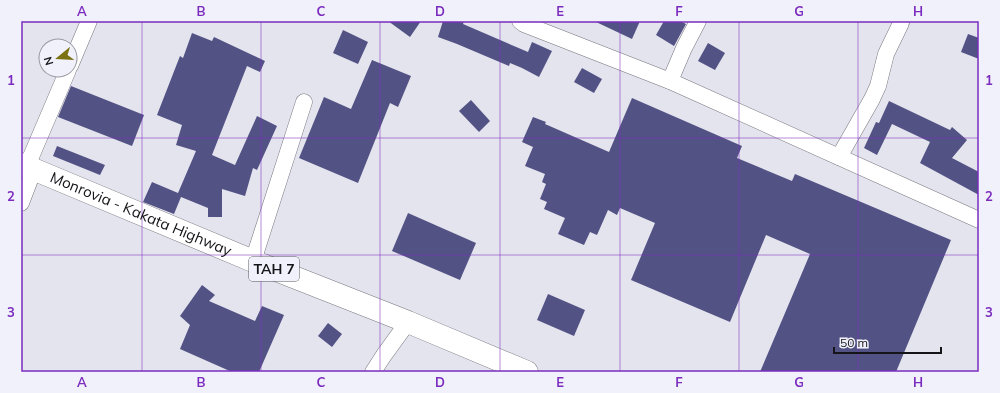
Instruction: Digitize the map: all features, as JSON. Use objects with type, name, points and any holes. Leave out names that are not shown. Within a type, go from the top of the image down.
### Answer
[{"type":"highway","name":"Monrovia - Kakata Highway","points":[[28,167],[253,261],[408,322],[527,372]]},
{"type":"street","points":[[78,47],[89,21]]},
{"type":"street","points":[[520,21],[524,24],[670,81],[979,220]]},
{"type":"street","points":[[670,81],[684,48],[698,21]]},
{"type":"street","points":[[839,157],[872,99],[878,86],[886,54],[901,23]]},
{"type":"street","points":[[21,203],[30,159],[65,78]]},
{"type":"street","points":[[253,261],[304,102]]},
{"type":"street","points":[[373,372],[408,322]]},
{"type":"building","points":[[388,21],[421,21],[410,37]]},
{"type":"building","points":[[443,21],[464,21],[463,24],[528,52],[532,42],[552,51],[539,77],[510,63],[509,66],[438,37]]},
{"type":"building","points":[[594,21],[640,21],[632,39]]},
{"type":"building","points":[[664,21],[680,21],[686,24],[674,46],[656,35]]},
{"type":"building","points":[[343,30],[368,42],[358,64],[333,53]]},
{"type":"building","points":[[192,33],[212,41],[214,37],[265,61],[260,72],[247,66],[212,155],[235,165],[257,116],[277,126],[257,170],[253,168],[245,196],[222,189],[222,217],[208,217],[208,208],[181,197],[174,214],[143,202],[152,182],[178,193],[196,151],[176,145],[182,125],[157,115],[180,56],[183,58]]},
{"type":"building","points":[[968,34],[979,38],[979,59],[961,52]]},
{"type":"building","points":[[708,43],[725,53],[715,70],[698,61]]},
{"type":"building","points":[[372,60],[411,76],[398,107],[390,103],[358,183],[299,158],[324,97],[351,109]]},
{"type":"building","points":[[582,68],[602,79],[594,93],[574,82]]},
{"type":"building","points":[[71,86],[144,115],[132,146],[58,117]]},
{"type":"building","points":[[632,98],[742,146],[737,158],[792,181],[795,174],[951,240],[896,372],[760,372],[810,254],[766,235],[730,322],[631,280],[655,223],[620,208],[617,215],[608,210],[597,235],[590,232],[584,245],[558,234],[565,218],[544,209],[547,202],[540,199],[546,184],[542,182],[545,174],[525,166],[533,147],[522,142],[533,117],[546,122],[545,124],[609,152]]},
{"type":"building","points":[[471,100],[490,121],[479,132],[459,111]]},
{"type":"building","points":[[889,101],[950,130],[952,127],[967,140],[952,158],[979,172],[979,195],[920,163],[930,142],[892,124],[877,155],[864,148],[876,122],[879,123]]},
{"type":"building","points":[[57,146],[105,165],[100,175],[53,156]]},
{"type":"building","points":[[408,213],[476,243],[460,280],[392,251]]},
{"type":"building","points":[[202,285],[215,295],[209,301],[255,321],[262,306],[284,315],[259,372],[232,372],[180,349],[190,325],[180,316]]},
{"type":"building","points":[[548,294],[585,310],[574,336],[537,320]]},
{"type":"building","points":[[328,323],[342,334],[332,347],[318,336]]}]
